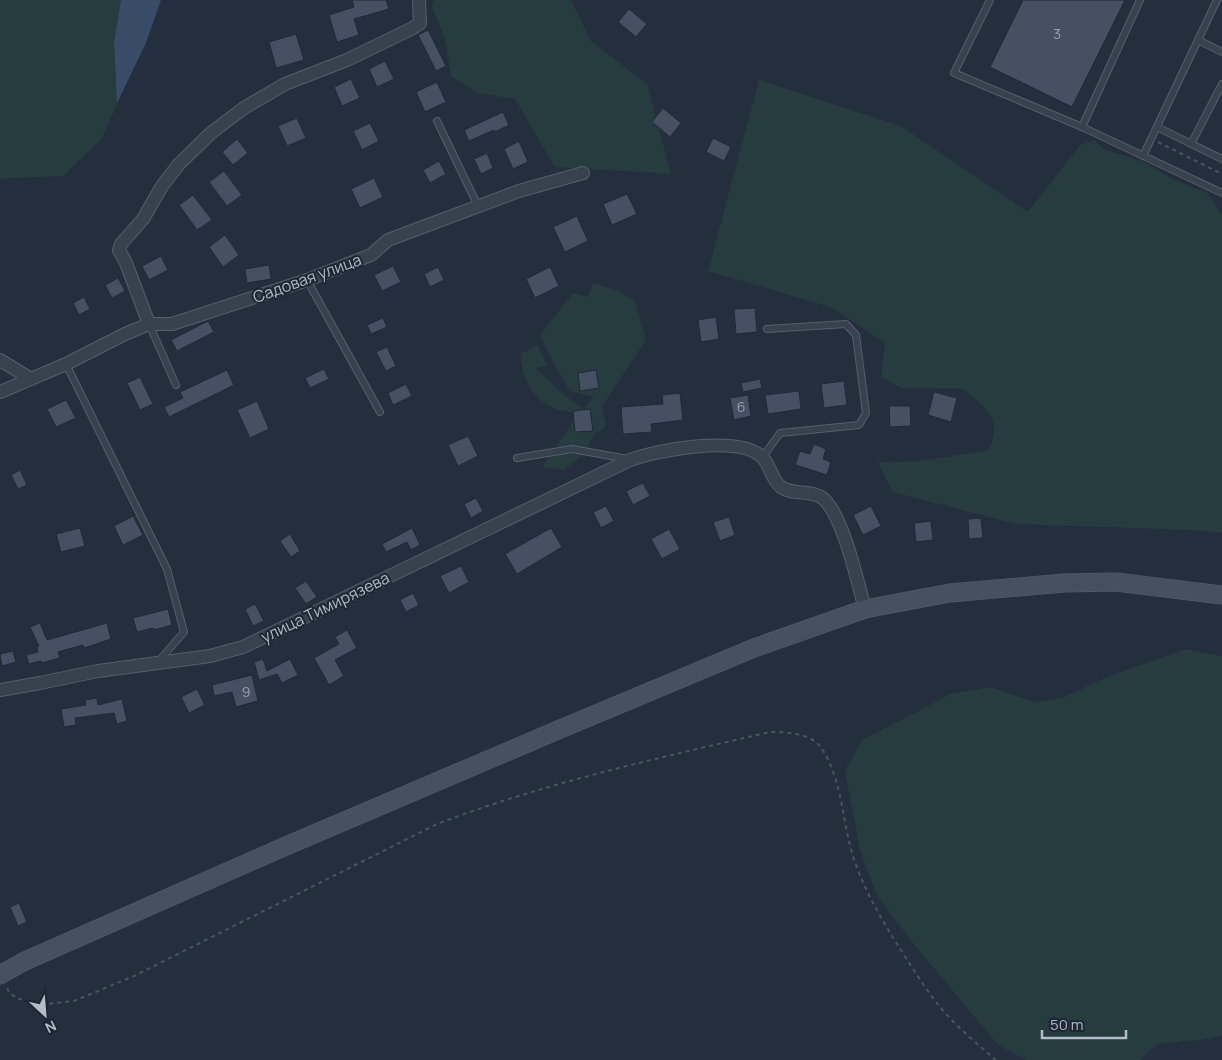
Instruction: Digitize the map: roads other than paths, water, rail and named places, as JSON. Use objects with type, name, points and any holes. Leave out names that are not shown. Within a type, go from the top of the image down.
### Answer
[{"type":"main road","points":[[2,980],[26,961],[270,853],[754,648],[865,609],[950,592],[1064,583],[1116,582],[1222,595]]},
{"type":"street","points":[[149,324],[126,263],[119,250],[121,244],[143,219],[162,186],[179,164],[217,128],[244,108],[285,84],[347,60],[413,28],[420,23],[419,0]]},
{"type":"street","name":"Садовая улица","points":[[0,392],[66,364],[149,324],[172,324],[307,280],[371,255],[388,240],[520,191],[583,173]]},
{"type":"street","points":[[0,360],[31,379]]},
{"type":"street","name":"улица Тимирязева","points":[[0,690],[40,684],[98,671],[210,656],[243,647],[645,454],[712,445],[736,447],[751,451],[762,458]]},
{"type":"street","points":[[762,458],[781,487],[796,492],[821,496],[829,503],[842,530],[865,609]]},
{"type":"lane","points":[[990,0],[954,72],[1082,127],[1222,193]]},
{"type":"lane","points":[[1082,127],[1140,0]]},
{"type":"lane","points":[[1143,156],[1217,0]]},
{"type":"lane","points":[[1198,40],[1222,52]]},
{"type":"lane","points":[[1191,144],[1222,84]]},
{"type":"lane","points":[[437,121],[478,206]]},
{"type":"lane","points":[[1157,127],[1221,156]]},
{"type":"lane","points":[[307,280],[380,412]]},
{"type":"lane","points":[[149,324],[176,385]]},
{"type":"lane","points":[[762,458],[780,433],[859,425],[866,413],[856,335],[846,324],[767,329]]},
{"type":"lane","points":[[66,364],[167,569],[184,632],[158,664]]},
{"type":"lane","points":[[516,458],[572,449],[630,460]]},
{"type":"water","points":[[121,0],[161,0],[145,45],[117,103],[114,42]]}]
